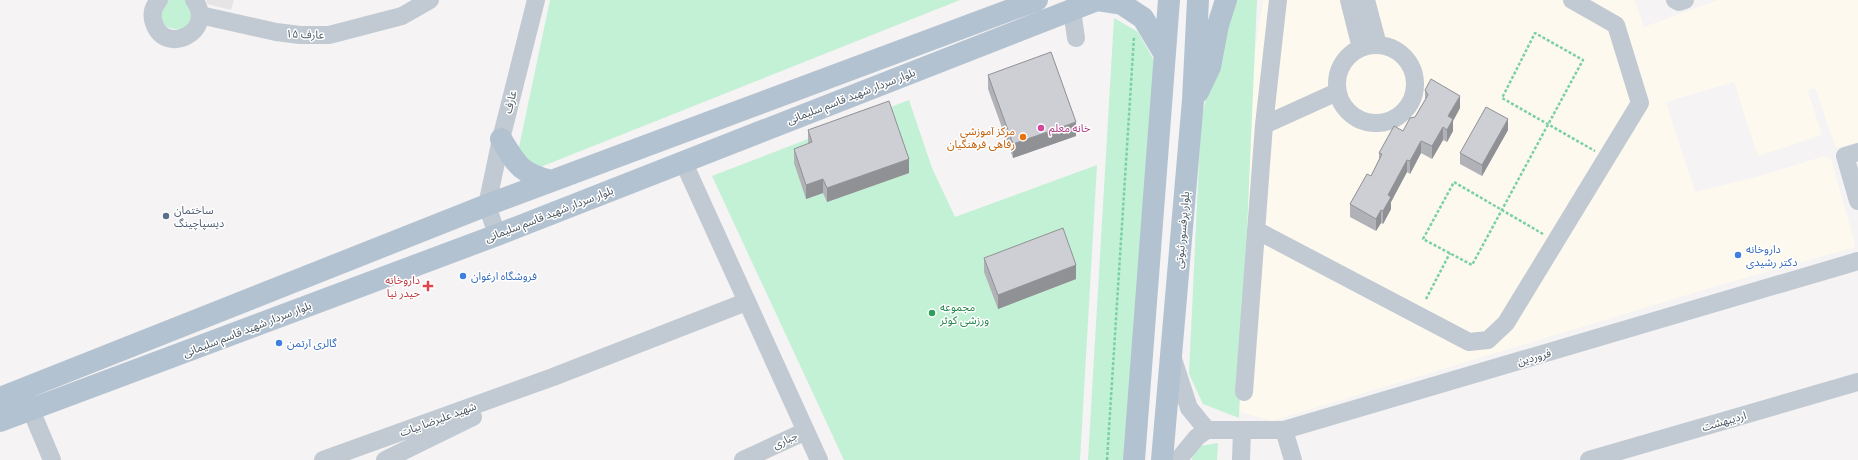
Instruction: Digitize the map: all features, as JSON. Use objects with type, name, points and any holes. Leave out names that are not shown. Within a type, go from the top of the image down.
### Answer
[{"type":"main road","points":[[0,398],[487,205],[1037,0]]},
{"type":"main road","points":[[1096,0],[1122,4],[1143,18],[1164,53]]},
{"type":"main road","name":"بلوار سردار شهید قاسم سلیمانی","points":[[0,421],[497,235],[1096,0]]},
{"type":"main road","points":[[1134,460],[1169,0]]},
{"type":"main road","name":"بلوار پرفسور ثبوتی","points":[[1162,460],[1194,100],[1198,0]]},
{"type":"main road","points":[[1194,100],[1210,67],[1218,25],[1226,0]]},
{"type":"main road","points":[[501,138],[519,167],[532,176],[551,181]]},
{"type":"street","points":[[159,0],[153,12],[153,19],[155,27],[167,37],[182,38],[195,30],[197,8]]},
{"type":"street","name":"عارف ۱۵","points":[[197,8],[276,32],[300,35],[329,35],[402,16],[430,0]]},
{"type":"street","name":"عارف","points":[[487,205],[501,138],[536,0]]},
{"type":"street","points":[[1244,392],[1264,125],[1278,0]]},
{"type":"street","points":[[1349,0],[1361,48]]},
{"type":"street","points":[[1366,0],[1378,45]]},
{"type":"street","points":[[1256,230],[1469,342],[1488,340],[1506,323],[1640,103],[1616,25],[1572,0]]},
{"type":"street","points":[[1675,0],[1679,2],[1685,0]]},
{"type":"street","points":[[1072,10],[1076,38]]},
{"type":"street","points":[[1378,45],[1391,48],[1402,55],[1410,66],[1415,78],[1415,85],[1410,104],[1401,114],[1389,121],[1376,123],[1362,121],[1351,114],[1342,104],[1337,92],[1337,78],[1341,66],[1350,55],[1361,48],[1378,45]]},
{"type":"street","points":[[1264,125],[1337,92]]},
{"type":"street","points":[[1852,154],[1858,201]]},
{"type":"street","points":[[684,161],[746,302],[819,460]]},
{"type":"street","points":[[487,205],[497,235]]},
{"type":"street","name":"فروردین","points":[[1207,430],[1284,430],[1858,261]]},
{"type":"street","name":"شهید علیرضا بیات","points":[[323,460],[553,377],[746,302]]},
{"type":"street","points":[[1171,352],[1189,408],[1207,430],[1197,437],[1178,460]]},
{"type":"street","name":"شهید علیرضا بیات","points":[[385,460],[553,377]]},
{"type":"street","name":"اردیبهشت","points":[[1589,460],[1858,382]]},
{"type":"street","points":[[23,390],[52,460]]},
{"type":"street","points":[[1242,430],[1242,460]]},
{"type":"street","points":[[1284,430],[1293,460]]},
{"type":"street","name":"جباری","points":[[743,460],[806,431]]},
{"type":"path","points":[[1107,460],[1135,31]]},
{"type":"path","points":[[1556,241],[1502,211],[1454,182],[1423,239],[1472,265],[1502,211],[1548,124],[1583,60],[1535,32],[1502,98],[1548,124],[1607,157]]},
{"type":"path","points":[[1426,299],[1450,253]]},
{"type":"shaded area","points":[[206,0],[234,0],[231,10],[207,4]]},
{"type":"shaded area","points":[[1263,0],[1633,0],[1635,1],[1644,27],[1718,0],[1858,0],[1858,142],[1836,148],[1815,88],[1808,91],[1822,135],[1758,156],[1734,82],[1666,102],[1695,192],[1763,175],[1824,156],[1831,160],[1855,243],[1853,248],[1723,284],[1272,421],[1237,411],[1247,105]]},
{"type":"green space","points":[[167,0],[186,0],[193,16],[185,29],[171,28],[162,22],[160,18],[161,13]]},
{"type":"green space","points":[[550,0],[960,0],[538,168],[518,152]]},
{"type":"green space","points":[[1236,0],[1257,0],[1239,418],[1203,404],[1189,374],[1201,119],[1211,78]]},
{"type":"green space","points":[[1114,18],[1138,32],[1156,64],[1127,460],[1088,460]]},
{"type":"green space","name":"مجموعه ورزشی کوثر","points":[[909,100],[932,168],[955,217],[1097,165],[1080,460],[844,460],[712,176]]},
{"type":"green space","points":[[1218,443],[1217,460],[1192,460],[1194,447]]},
{"type":"building","points":[[1051,52],[1076,122],[1013,144],[988,75]]},
{"type":"building","points":[[1431,79],[1460,96],[1448,116],[1453,119],[1447,130],[1443,127],[1432,146],[1421,141],[1410,161],[1407,160],[1388,195],[1391,197],[1383,211],[1381,210],[1376,219],[1350,204],[1367,174],[1371,176],[1382,154],[1379,153],[1394,126],[1403,131],[1410,118],[1415,117],[1428,95],[1425,90]]},
{"type":"building","points":[[889,101],[909,159],[827,188],[823,179],[806,185],[794,149],[812,142],[808,130]]},
{"type":"building","points":[[1486,107],[1508,119],[1482,165],[1460,153]]},
{"type":"building","points":[[1063,228],[1076,265],[998,295],[984,258]]},
{"type":"place","name":"خانه معلم","points":[[1041,128]]},
{"type":"place","name":"مرکز آموزشی رفاهی فرهنگیان","points":[[1023,137]]},
{"type":"place","name":"ساختمان دیسپاچینگ","points":[[166,216]]},
{"type":"place","name":"داروخانه دکتر رشیدی","points":[[1738,255]]},
{"type":"place","name":"فروشگاه ارغوان","points":[[463,276]]},
{"type":"place","name":"داروخانه حیدر نیا","points":[[428,286]]},
{"type":"place","name":"مجموعه ورزشی کوثر","points":[[932,313]]},
{"type":"place","name":"گالری آرتمن","points":[[279,343]]}]
